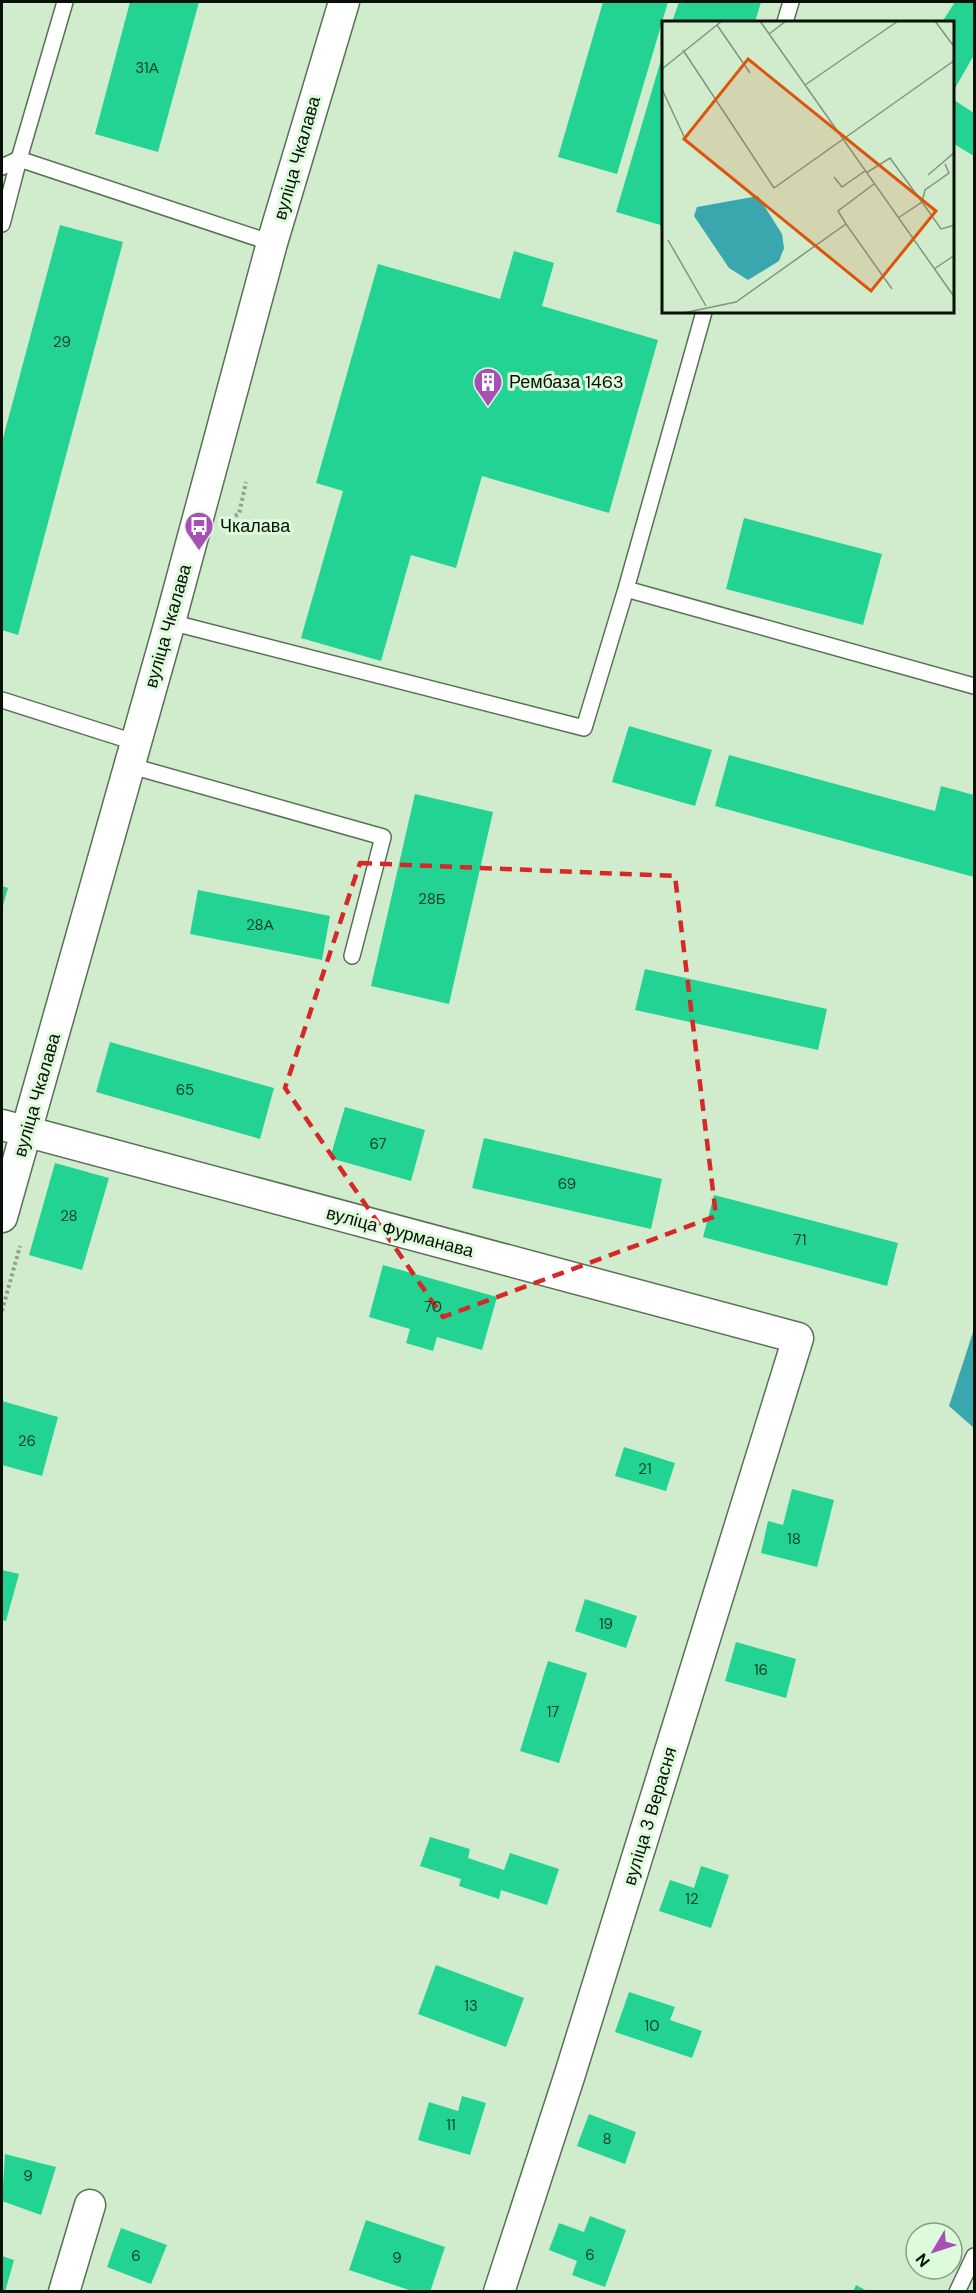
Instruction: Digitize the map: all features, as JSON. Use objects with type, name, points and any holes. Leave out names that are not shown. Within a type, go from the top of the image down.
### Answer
[{"type":"street","name":"вуліца Чкалава","points":[[2,1217],[14,1129],[170,622],[272,243],[344,2]]},
{"type":"street","name":"вуліца Фурманава","points":[[14,1129],[798,1338]]},
{"type":"street","name":"вуліца 3 Верасня","points":[[499,2292],[570,2074],[798,1338]]},
{"type":"street","points":[[64,2292],[90,2205]]},
{"type":"lane","points":[[2,224],[64,2]]},
{"type":"lane","points":[[785,21],[791,2]]},
{"type":"lane","points":[[2,167],[19,159],[272,243]]},
{"type":"lane","points":[[170,622],[584,728],[626,589],[703,314]]},
{"type":"lane","points":[[626,589],[975,686]]},
{"type":"lane","points":[[2,700],[131,754],[383,837],[352,957]]},
{"type":"lane","points":[[957,2292],[975,2256]]},
{"type":"highlighted area","points":[[360,863],[675,876],[716,1216],[443,1317],[285,1088]]},
{"type":"water","points":[[974,1329],[974,1428],[949,1406]]},
{"type":"building","points":[[130,2],[199,2],[158,152],[95,134]]},
{"type":"building","points":[[603,2],[668,2],[617,174],[558,157]]},
{"type":"building","points":[[679,2],[761,2],[755,21],[672,21]]},
{"type":"building","points":[[955,2],[974,2],[974,55],[955,88],[955,21],[943,21]]},
{"type":"building","points":[[662,56],[662,225],[616,212]]},
{"type":"building","points":[[955,101],[974,113],[974,156],[955,145]]},
{"type":"building","points":[[60,225],[123,242],[18,635],[2,630],[2,442]]},
{"type":"building","name":"Рембаза 1463","points":[[514,251],[554,263],[542,306],[658,340],[609,513],[482,476],[456,568],[411,555],[381,661],[301,638],[343,491],[316,483],[378,264],[500,299]]},
{"type":"building","points":[[744,518],[882,554],[863,625],[726,589]]},
{"type":"building","points":[[629,726],[712,750],[695,806],[612,782]]},
{"type":"building","points":[[729,755],[935,811],[941,786],[974,795],[974,877],[715,806]]},
{"type":"building","points":[[415,794],[493,812],[449,1004],[371,986]]},
{"type":"building","points":[[2,886],[8,888],[2,909]]},
{"type":"building","points":[[198,890],[330,916],[322,960],[190,934]]},
{"type":"building","points":[[645,969],[827,1009],[818,1050],[635,1010]]},
{"type":"building","points":[[110,1042],[274,1088],[260,1139],[96,1092]]},
{"type":"building","points":[[345,1107],[425,1130],[411,1181],[330,1158]]},
{"type":"building","points":[[484,1138],[662,1179],[651,1229],[472,1188]]},
{"type":"building","points":[[55,1163],[109,1178],[82,1270],[29,1255]]},
{"type":"building","points":[[714,1195],[898,1243],[887,1286],[703,1237]]},
{"type":"building","points":[[383,1265],[497,1297],[482,1350],[437,1337],[433,1351],[406,1343],[410,1329],[369,1317]]},
{"type":"building","points":[[2,1401],[58,1417],[42,1476],[2,1465]]},
{"type":"building","points":[[624,1447],[675,1463],[666,1491],[615,1476]]},
{"type":"building","points":[[792,1489],[834,1500],[817,1567],[761,1553],[768,1521],[783,1525]]},
{"type":"building","points":[[2,1570],[19,1574],[6,1621],[2,1620]]},
{"type":"building","points":[[585,1599],[637,1616],[626,1648],[575,1631]]},
{"type":"building","points":[[736,1642],[796,1659],[786,1698],[725,1681]]},
{"type":"building","points":[[548,1661],[587,1673],[559,1763],[520,1751]]},
{"type":"building","points":[[430,1837],[470,1849],[468,1858],[504,1870],[510,1853],[559,1869],[547,1905],[501,1890],[499,1899],[459,1886],[461,1879],[420,1866]]},
{"type":"building","points":[[701,1866],[729,1875],[711,1928],[659,1911],[670,1880],[694,1888]]},
{"type":"building","points":[[436,1965],[524,1998],[506,2047],[418,2014]]},
{"type":"building","points":[[629,1992],[675,2007],[670,2020],[702,2031],[692,2058],[615,2032]]},
{"type":"building","points":[[462,2096],[486,2103],[470,2155],[418,2140],[429,2102],[458,2111]]},
{"type":"building","points":[[589,2114],[636,2132],[625,2164],[577,2146]]},
{"type":"building","points":[[5,2154],[56,2167],[41,2215],[2,2201]]},
{"type":"building","points":[[590,2216],[626,2230],[605,2287],[572,2275],[577,2261],[549,2250],[559,2223],[584,2232]]},
{"type":"building","points":[[366,2220],[445,2247],[430,2292],[415,2292],[349,2270]]},
{"type":"building","points":[[121,2228],[167,2245],[151,2284],[107,2267]]},
{"type":"building","points":[[2,2256],[14,2260],[5,2292],[2,2292]]},
{"type":"building","points":[[856,2285],[869,2292],[853,2292]]},
{"type":"place","name":"Рембаза 1463","points":[[488,408]]},
{"type":"place","name":"Чкалава","points":[[199,552]]}]
